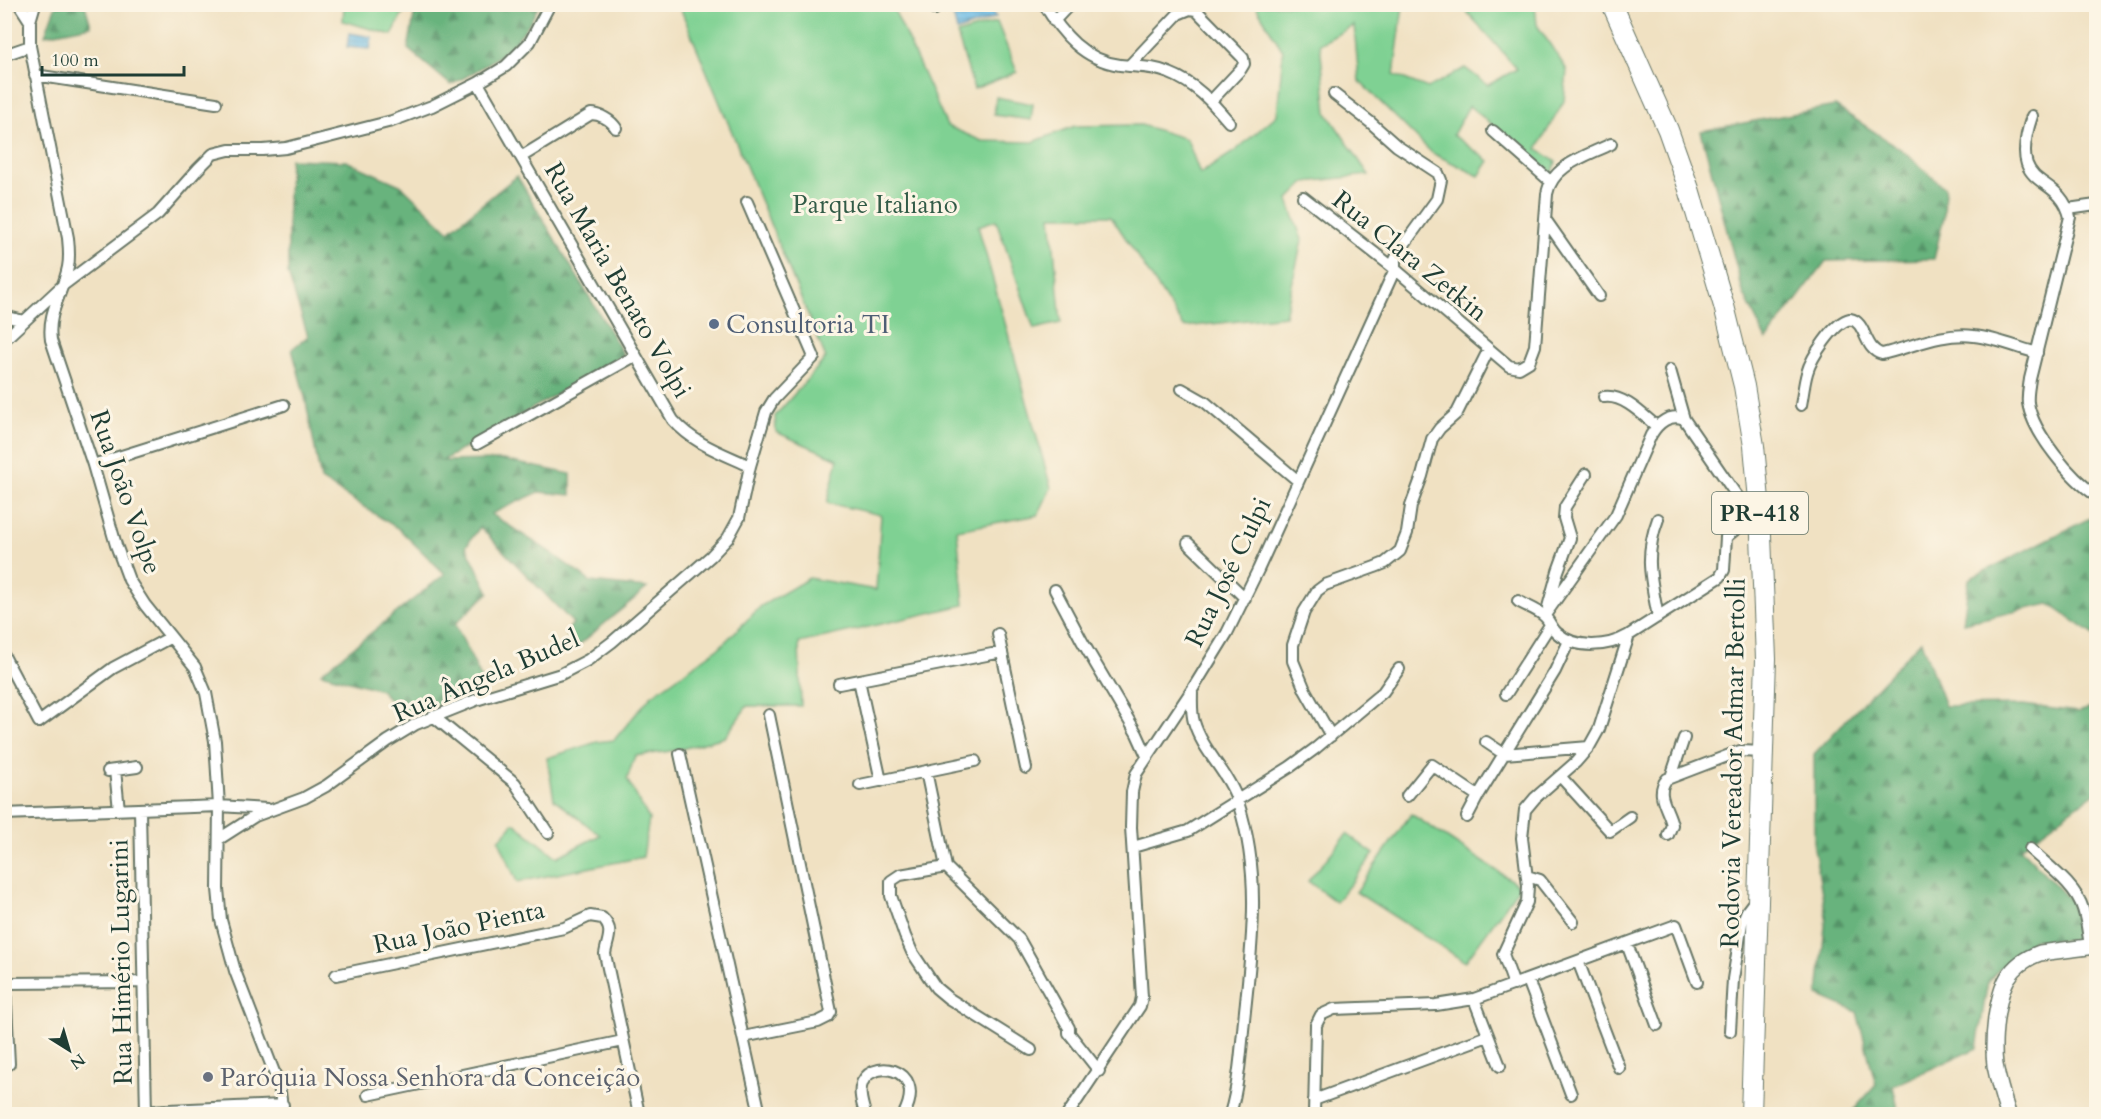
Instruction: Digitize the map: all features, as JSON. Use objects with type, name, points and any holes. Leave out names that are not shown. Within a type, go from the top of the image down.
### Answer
[{"type":"highway","name":"Rodovia Vereador Admar Bertolli","points":[[1612,4],[1668,130],[1707,247],[1744,386],[1754,446],[1754,511],[1766,659],[1751,1114]]},
{"type":"highway","points":[[1753,1045],[1761,1114]]},
{"type":"street","points":[[18,4],[30,21]]},
{"type":"street","name":"Rua João Volpe","points":[[35,4],[30,21],[30,46],[68,238],[69,264],[52,310],[51,340],[129,580],[145,605],[195,667],[206,693],[215,741],[219,806],[219,903],[225,938],[235,971],[279,1085],[283,1110]]},
{"type":"street","points":[[4,340],[62,286],[158,214],[213,154],[229,150],[286,148],[392,121],[432,106],[507,66],[525,48],[538,30],[549,4]]},
{"type":"street","points":[[1044,4],[1054,21],[1084,52],[1107,63],[1148,67],[1171,73],[1211,101],[1229,122]]},
{"type":"street","points":[[1054,21],[1071,4]]},
{"type":"street","points":[[1129,66],[1178,14],[1190,9],[1196,10],[1243,57],[1244,64],[1241,69],[1211,101]]},
{"type":"street","points":[[4,55],[30,46]]},
{"type":"street","points":[[36,75],[216,103]]},
{"type":"street","name":"Rua Maria Benato Volpi","points":[[478,83],[666,409],[682,430],[699,443],[750,466]]},
{"type":"street","name":"Rua José Culpi","points":[[1068,1114],[1137,1013],[1142,997],[1133,847],[1132,792],[1136,774],[1220,646],[1245,597],[1395,269],[1395,260],[1437,199],[1441,180],[1432,168],[1396,146],[1334,94]]},
{"type":"street","points":[[521,157],[591,114],[598,114],[614,124],[616,128]]},
{"type":"street","points":[[2032,116],[2024,146],[2028,168],[2033,176],[2060,199],[2068,209],[2070,217],[2028,390],[2030,410],[2037,426],[2066,469],[2082,485],[2097,495]]},
{"type":"street","points":[[1493,131],[1550,181]]},
{"type":"street","points":[[1599,296],[1545,219],[1550,181],[1564,167],[1611,144]]},
{"type":"street","name":"Rua Clara Zetkin","points":[[1303,197],[1395,269],[1509,366],[1515,368],[1524,366],[1533,354],[1545,219]]},
{"type":"street","name":"Rua Ângela Budel","points":[[219,839],[242,823],[270,809],[314,793],[341,777],[401,733],[433,716],[561,674],[600,652],[696,569],[728,538],[739,518],[750,466],[769,405],[814,357],[747,201]]},
{"type":"street","points":[[2068,209],[2097,205]]},
{"type":"street","points":[[4,316],[24,321]]},
{"type":"street","points":[[1801,405],[1811,363],[1840,323],[1850,319],[1858,323],[1871,348],[1882,354],[1928,341],[1961,335],[1984,338],[2037,353]]},
{"type":"street","points":[[1331,736],[1305,690],[1293,661],[1293,645],[1304,612],[1317,591],[1325,585],[1386,563],[1400,551],[1432,439],[1440,428],[1457,413],[1489,349]]},
{"type":"street","points":[[477,444],[635,356]]},
{"type":"street","points":[[1518,602],[1547,620],[1557,633],[1569,641],[1587,644],[1607,643],[1629,635],[1720,577],[1724,570],[1726,537],[1754,511],[1684,419],[1670,370]]},
{"type":"street","points":[[1182,389],[1205,402],[1298,480]]},
{"type":"street","points":[[1604,397],[1612,397],[1621,401],[1656,426]]},
{"type":"street","points":[[93,465],[284,405]]},
{"type":"street","points":[[1506,694],[1547,620],[1616,515],[1656,426],[1674,417],[1684,419]]},
{"type":"street","points":[[1547,620],[1558,571],[1570,538],[1564,518],[1565,507],[1586,474]]},
{"type":"street","points":[[1658,519],[1651,539],[1649,559],[1658,617]]},
{"type":"street","points":[[1188,543],[1245,597]]},
{"type":"street","points":[[1055,590],[1137,734],[1147,756]]},
{"type":"street","points":[[998,634],[1026,768]]},
{"type":"street","points":[[1514,985],[1503,954],[1527,902],[1527,876],[1522,838],[1525,810],[1589,747],[1601,723],[1629,635]]},
{"type":"street","points":[[4,656],[39,722],[113,668],[171,637]]},
{"type":"street","points":[[1467,817],[1555,671],[1569,641]]},
{"type":"street","points":[[839,684],[1002,652]]},
{"type":"street","points":[[1133,847],[1188,831],[1297,763],[1383,692],[1399,669]]},
{"type":"street","points":[[859,680],[881,781]]},
{"type":"street","points":[[1192,690],[1192,710],[1198,733],[1227,777],[1238,801],[1250,848],[1254,896],[1242,1034],[1230,1114]]},
{"type":"street","points":[[743,1037],[818,1022],[828,1017],[831,1006],[769,715]]},
{"type":"street","points":[[433,716],[515,783],[548,833]]},
{"type":"street","points":[[1671,777],[1684,738]]},
{"type":"street","points":[[1486,742],[1504,754],[1589,747]]},
{"type":"street","points":[[1668,835],[1672,825],[1662,797],[1662,785],[1671,777],[1740,751],[1764,752]]},
{"type":"street","points":[[680,754],[760,1114]]},
{"type":"street","points":[[860,785],[975,761]]},
{"type":"street","points":[[1407,796],[1432,765],[1478,796]]},
{"type":"street","points":[[119,810],[111,770],[137,767]]},
{"type":"street","points":[[926,771],[946,867],[1019,939],[1069,1028],[1069,1033],[1100,1069]]},
{"type":"street","points":[[1560,776],[1610,831],[1630,817]]},
{"type":"street","points":[[4,814],[219,806],[270,809]]},
{"type":"street","name":"Rua Himério Lugarini","points":[[140,809],[146,1113]]},
{"type":"street","points":[[2008,1114],[1994,1054],[1995,1032],[2003,985],[2014,969],[2031,956],[2093,946],[2080,901],[2030,849]]},
{"type":"street","points":[[946,867],[900,875],[891,881],[891,896],[912,952],[941,994],[1031,1050]]},
{"type":"street","points":[[1527,876],[1540,880],[1573,922]]},
{"type":"street","points":[[1730,1031],[1733,979],[1742,923],[1759,894]]},
{"type":"street","name":"Rua João Pienta","points":[[336,975],[564,928],[590,916],[602,918],[610,929],[604,954],[623,1041]]},
{"type":"street","points":[[1314,1114],[1314,1030],[1321,1015],[1334,1009],[1436,1005],[1474,999],[1676,925],[1697,982]]},
{"type":"street","points":[[1627,944],[1657,1025]]},
{"type":"street","points":[[1578,961],[1619,1068]]},
{"type":"street","points":[[1528,980],[1571,1095]]},
{"type":"street","points":[[9,1064],[5,983],[144,982]]},
{"type":"street","points":[[1474,999],[1500,1066]]},
{"type":"street","points":[[1314,1100],[1488,1036]]},
{"type":"street","points":[[368,1095],[623,1041],[639,1114]]},
{"type":"street","points":[[865,1114],[860,1095],[863,1081],[879,1069],[892,1070],[906,1079],[911,1093],[904,1114]]},
{"type":"street","points":[[146,1113],[283,1110]]},
{"type":"green space","points":[[344,4],[407,5],[392,35],[343,21]]},
{"type":"green space","points":[[539,4],[523,33],[503,53],[451,85],[408,49],[416,6],[411,5]]},
{"type":"green space","name":"Parque Italiano","points":[[1398,4],[1403,6],[1394,75],[1428,88],[1465,68],[1488,85],[1517,69],[1461,5],[1535,5],[1537,25],[1567,70],[1564,101],[1537,149],[1556,162],[1552,173],[1469,106],[1453,135],[1489,161],[1479,176],[1432,153],[1359,81],[1354,25],[1320,44],[1327,113],[1369,175],[1306,182],[1288,200],[1302,240],[1285,316],[1184,327],[1111,216],[1051,216],[1061,323],[1034,329],[996,220],[978,226],[1051,488],[1038,515],[957,530],[964,605],[799,643],[801,706],[747,706],[725,737],[678,750],[635,756],[627,779],[649,819],[643,857],[517,882],[499,840],[514,823],[557,857],[600,835],[554,799],[547,758],[597,742],[614,740],[651,696],[720,647],[761,606],[809,578],[876,590],[881,515],[827,503],[838,459],[776,432],[775,416],[826,358],[679,5],[892,5],[947,126],[982,141],[1033,142],[1075,126],[1141,125],[1187,139],[1200,174],[1235,151],[1277,115],[1283,51],[1255,5]]},
{"type":"green space","points":[[56,5],[85,5],[91,26],[45,35]]},
{"type":"green space","points":[[997,22],[1017,72],[974,89],[957,34]]},
{"type":"green space","points":[[996,97],[1033,104],[1031,120],[994,115]]},
{"type":"green space","points":[[1835,106],[1902,150],[1945,188],[1944,216],[1934,259],[1826,261],[1766,340],[1743,292],[1701,131]]},
{"type":"green space","points":[[290,159],[346,161],[402,186],[449,231],[517,176],[624,355],[442,461],[503,460],[571,474],[571,495],[539,492],[491,514],[591,582],[647,588],[574,649],[566,633],[573,623],[480,527],[466,546],[489,592],[455,624],[484,684],[405,719],[381,690],[321,673],[445,574],[399,529],[321,480],[305,397],[292,349],[308,336],[288,274]]},
{"type":"green space","points":[[2096,515],[2096,636],[2049,604],[1963,623],[1969,579]]},
{"type":"green space","points":[[1921,641],[1945,706],[2023,705],[2077,712],[2096,707],[2096,792],[2020,848],[2071,901],[2080,940],[2033,940],[2007,961],[1988,981],[1977,1048],[1893,1086],[1899,1114],[1850,1114],[1876,1085],[1857,1012],[1818,995],[1826,916],[1814,848],[1814,754]]},
{"type":"green space","points":[[1411,814],[1520,886],[1465,962],[1356,892]]},
{"type":"green space","points":[[1347,834],[1374,854],[1336,902],[1308,881]]},
{"type":"water","points":[[990,5],[996,17],[957,31],[951,7]]},
{"type":"water","points":[[349,33],[372,37],[370,49],[347,47]]},
{"type":"place","name":"Consultoria TI","points":[[714,324]]},
{"type":"place","name":"Paróquia Nossa Senhora da Conceição","points":[[208,1077]]}]
